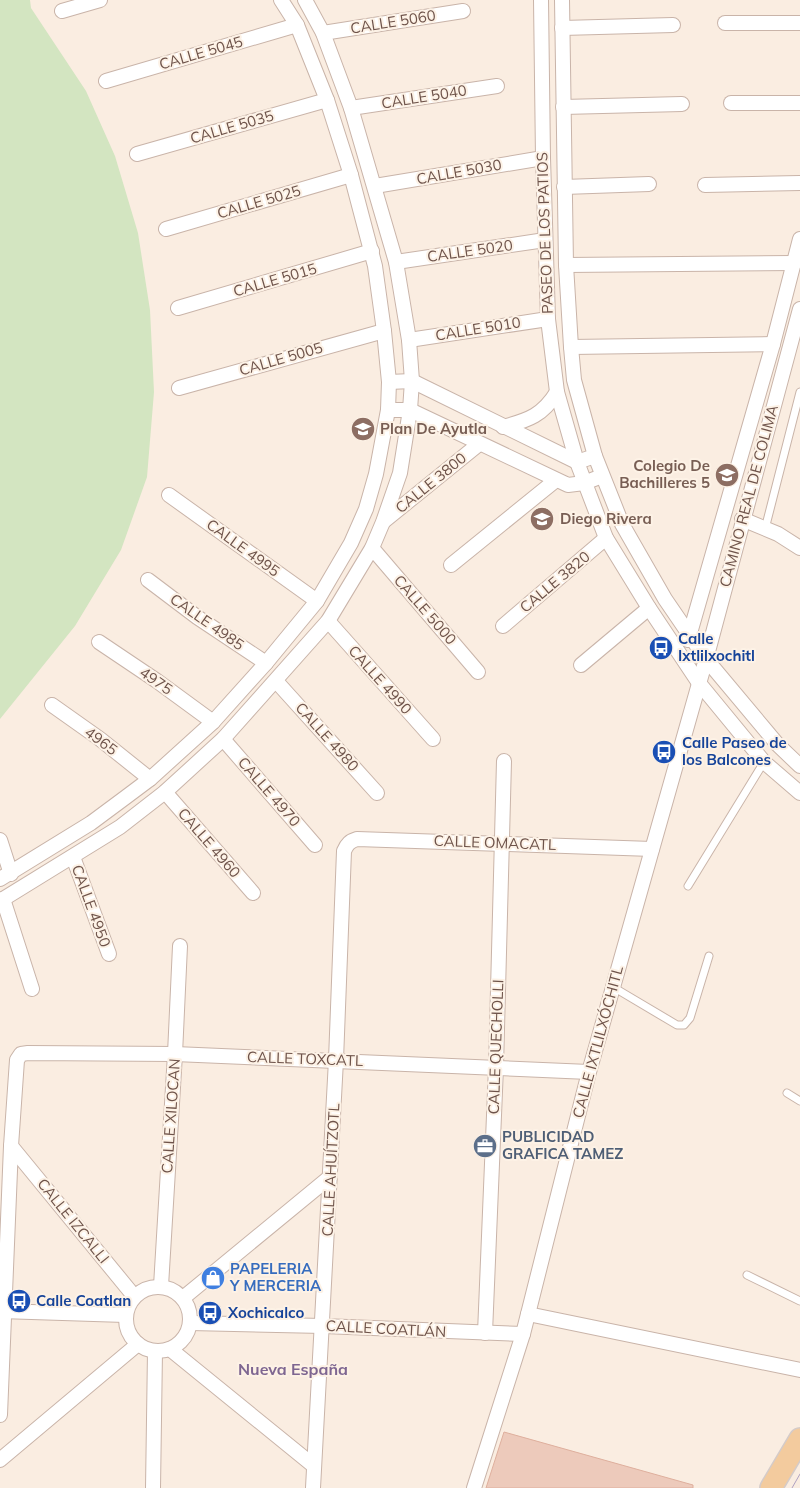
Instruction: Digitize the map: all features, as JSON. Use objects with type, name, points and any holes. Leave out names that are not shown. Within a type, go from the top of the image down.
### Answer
[{"type":"main road","points":[[771,1488],[800,1439]]},
{"type":"street","points":[[62,11],[100,0]]},
{"type":"street","points":[[0,840],[5,876],[91,823],[150,779],[212,722],[266,663],[318,601],[352,543],[366,509],[376,474],[388,410],[389,382],[384,331],[372,251],[351,174],[327,100],[297,26],[281,0]]},
{"type":"street","points":[[32,989],[1,900],[120,827],[165,792],[223,739],[328,621],[372,548],[400,473],[410,410],[412,381],[409,340],[396,262],[351,108],[323,33],[305,0]]},
{"type":"street","name":"PASEO DE LOS PATIOS","points":[[540,0],[548,318],[557,392],[576,462],[606,538],[699,683]]},
{"type":"street","name":"PASEO DE LOS PATIOS","points":[[562,0],[566,265],[570,347],[574,380],[595,456],[622,524],[665,599],[706,659]]},
{"type":"street","name":"CALLE 5060","points":[[323,33],[463,11]]},
{"type":"street","points":[[725,23],[800,23]]},
{"type":"street","points":[[562,28],[674,25]]},
{"type":"street","name":"CALLE 5045","points":[[106,81],[297,26]]},
{"type":"street","name":"CALLE 5040","points":[[351,108],[497,86]]},
{"type":"street","name":"CALLE 5035","points":[[137,154],[327,100]]},
{"type":"street","points":[[731,103],[800,103]]},
{"type":"street","points":[[563,106],[682,104]]},
{"type":"street","name":"CALLE 5030","points":[[375,186],[543,158]]},
{"type":"street","name":"CALLE 5025","points":[[166,229],[351,174]]},
{"type":"street","points":[[705,185],[800,183]]},
{"type":"street","points":[[564,187],[649,184]]},
{"type":"street","name":"CAMINO REAL DE COLIMA","points":[[683,659],[773,344],[800,239]]},
{"type":"street","name":"CALLE 5020","points":[[396,262],[545,240]]},
{"type":"street","name":"CALLE 5015","points":[[178,308],[372,251]]},
{"type":"street","points":[[566,265],[794,263]]},
{"type":"street","name":"CAMINO REAL DE COLIMA","points":[[699,683],[800,310]]},
{"type":"street","name":"CALLE 5010","points":[[409,340],[548,318]]},
{"type":"street","name":"CALLE 5005","points":[[179,388],[384,331]]},
{"type":"street","points":[[570,347],[773,344]]},
{"type":"street","points":[[389,382],[412,381],[576,462],[595,456]]},
{"type":"street","points":[[504,426],[532,418],[547,406],[557,392]]},
{"type":"street","points":[[388,410],[410,410],[572,486],[584,484],[602,476]]},
{"type":"street","name":"CALLE 3800","points":[[383,522],[479,444]]},
{"type":"street","points":[[451,564],[556,480]]},
{"type":"street","points":[[732,489],[749,494]]},
{"type":"street","name":"CALLE 4995","points":[[170,495],[318,601]]},
{"type":"street","points":[[742,519],[778,534],[800,546]]},
{"type":"street","name":"CALLE 3820","points":[[503,626],[606,538]]},
{"type":"street","name":"CALLE 5000","points":[[372,548],[478,672]]},
{"type":"street","name":"CALLE 4985","points":[[148,580],[197,618],[266,663]]},
{"type":"street","points":[[581,665],[650,608]]},
{"type":"street","name":"CALLE 4990","points":[[328,621],[433,739]]},
{"type":"street","name":"4975","points":[[99,642],[158,681],[212,722]]},
{"type":"street","points":[[706,659],[778,745],[800,766]]},
{"type":"street","name":"CALLE 4980","points":[[276,680],[377,793]]},
{"type":"street","points":[[699,683],[764,762],[800,793]]},
{"type":"street","name":"CALLE IXTLILXÓCHITL","points":[[474,1488],[523,1334],[589,1072],[699,683]]},
{"type":"street","name":"4965","points":[[52,705],[100,739],[150,779]]},
{"type":"street","name":"CALLE 4970","points":[[223,739],[315,845]]},
{"type":"street","name":"CALLE QUECHOLLI","points":[[485,1333],[496,1067],[504,761]]},
{"type":"street","name":"CALLE 4960","points":[[165,792],[253,893]]},
{"type":"street","name":"CALLE OMACATL","points":[[344,851],[349,843],[357,838],[652,848]]},
{"type":"street","name":"CALLE AHUÍTZOTL","points":[[313,1488],[336,1060],[344,851]]},
{"type":"street","name":"CALLE 4950","points":[[72,857],[109,954]]},
{"type":"street","name":"CALLE XILOCAN","points":[[161,1286],[180,946]]},
{"type":"street","name":"CALLE TOXCATL","points":[[12,1146],[17,1060],[21,1054],[25,1053],[175,1054],[589,1072]]},
{"type":"street","points":[[0,1415],[2,1311],[12,1146]]},
{"type":"street","name":"CALLE IZCALLI","points":[[12,1146],[134,1296]]},
{"type":"street","points":[[183,1298],[330,1177]]},
{"type":"street","points":[[161,1286],[172,1290],[183,1298],[189,1311],[190,1323],[186,1335],[170,1349],[155,1351],[138,1344],[129,1334],[125,1315],[134,1296],[144,1289],[161,1286]]},
{"type":"street","points":[[2,1311],[125,1315]]},
{"type":"street","points":[[528,1314],[800,1370]]},
{"type":"street","name":"CALLE COATLÁN","points":[[190,1323],[523,1334]]},
{"type":"street","points":[[0,1460],[138,1344]]},
{"type":"street","points":[[170,1349],[314,1466]]},
{"type":"street","points":[[153,1488],[155,1351]]},
{"type":"lane","points":[[765,529],[800,392]]},
{"type":"lane","points":[[688,886],[764,762]]},
{"type":"lane","points":[[613,987],[676,1024],[684,1024],[690,1018],[709,956]]},
{"type":"lane","points":[[787,1094],[800,1101]]},
{"type":"lane","points":[[746,1275],[800,1301]]},
{"type":"green space","points":[[0,0],[30,0],[31,8],[86,91],[115,156],[138,233],[150,310],[154,392],[147,477],[121,550],[75,626],[0,719]]},
{"type":"building","points":[[504,1432],[693,1485],[693,1488],[486,1488]]},
{"type":"tram line","points":[[792,1488],[800,1474]]},
{"type":"place","name":"Plan De Ayutla","points":[[363,429]]},
{"type":"place","name":"Colegio De Bachilleres 5","points":[[727,475]]},
{"type":"place","name":"Diego Rivera","points":[[542,519]]},
{"type":"place","name":"Calle Ixtlilxochitl","points":[[661,648]]},
{"type":"place","name":"Calle Paseo de los Balcones","points":[[664,752]]},
{"type":"place","name":"PUBLICIDAD GRAFICA TAMEZ","points":[[485,1146]]},
{"type":"place","name":"PAPELERIA Y MERCERIA","points":[[213,1278]]},
{"type":"place","name":"Calle Coatlan","points":[[19,1301]]},
{"type":"place","name":"Xochicalco","points":[[210,1313]]},
{"type":"district","name":"Nueva España","points":[[293,1369]]}]
